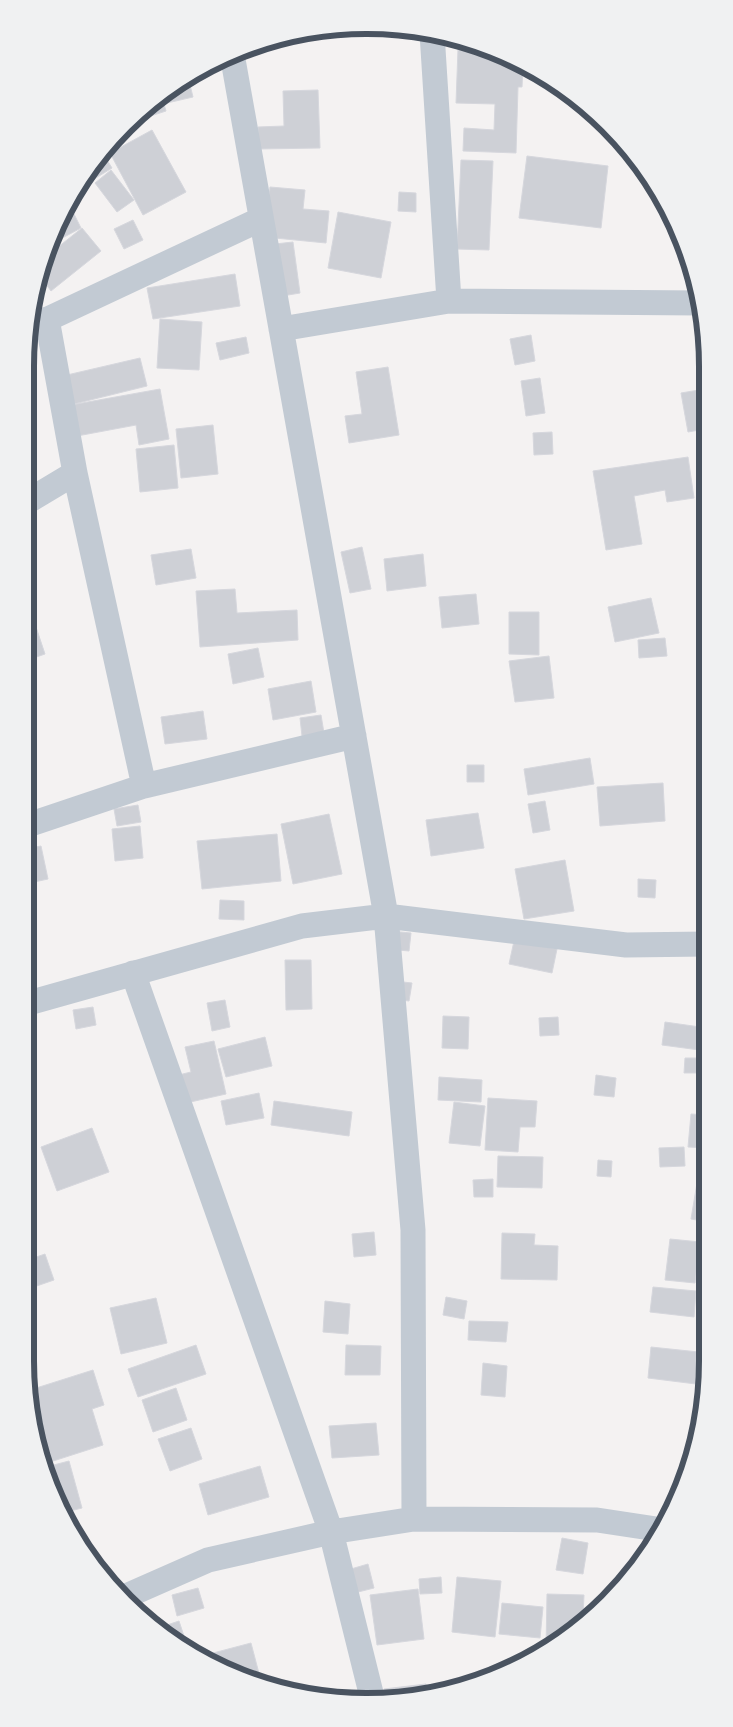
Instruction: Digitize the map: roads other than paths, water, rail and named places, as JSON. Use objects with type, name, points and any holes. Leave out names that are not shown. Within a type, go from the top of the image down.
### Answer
[{"type":"street","points":[[432,40],[449,301]]},
{"type":"street","points":[[233,62],[386,916],[413,1230],[414,1519]]},
{"type":"street","points":[[144,786],[75,473],[39,323],[261,219]]},
{"type":"street","points":[[281,329],[449,301],[693,303]]},
{"type":"street","points":[[34,498],[75,473]]},
{"type":"street","points":[[34,823],[144,786],[354,736]]},
{"type":"street","points":[[34,1001],[302,926],[386,916],[626,945],[699,944]]},
{"type":"street","points":[[133,973],[331,1532],[371,1693]]},
{"type":"street","points":[[130,1595],[208,1560],[331,1532],[414,1519],[597,1520],[654,1529]]}]
